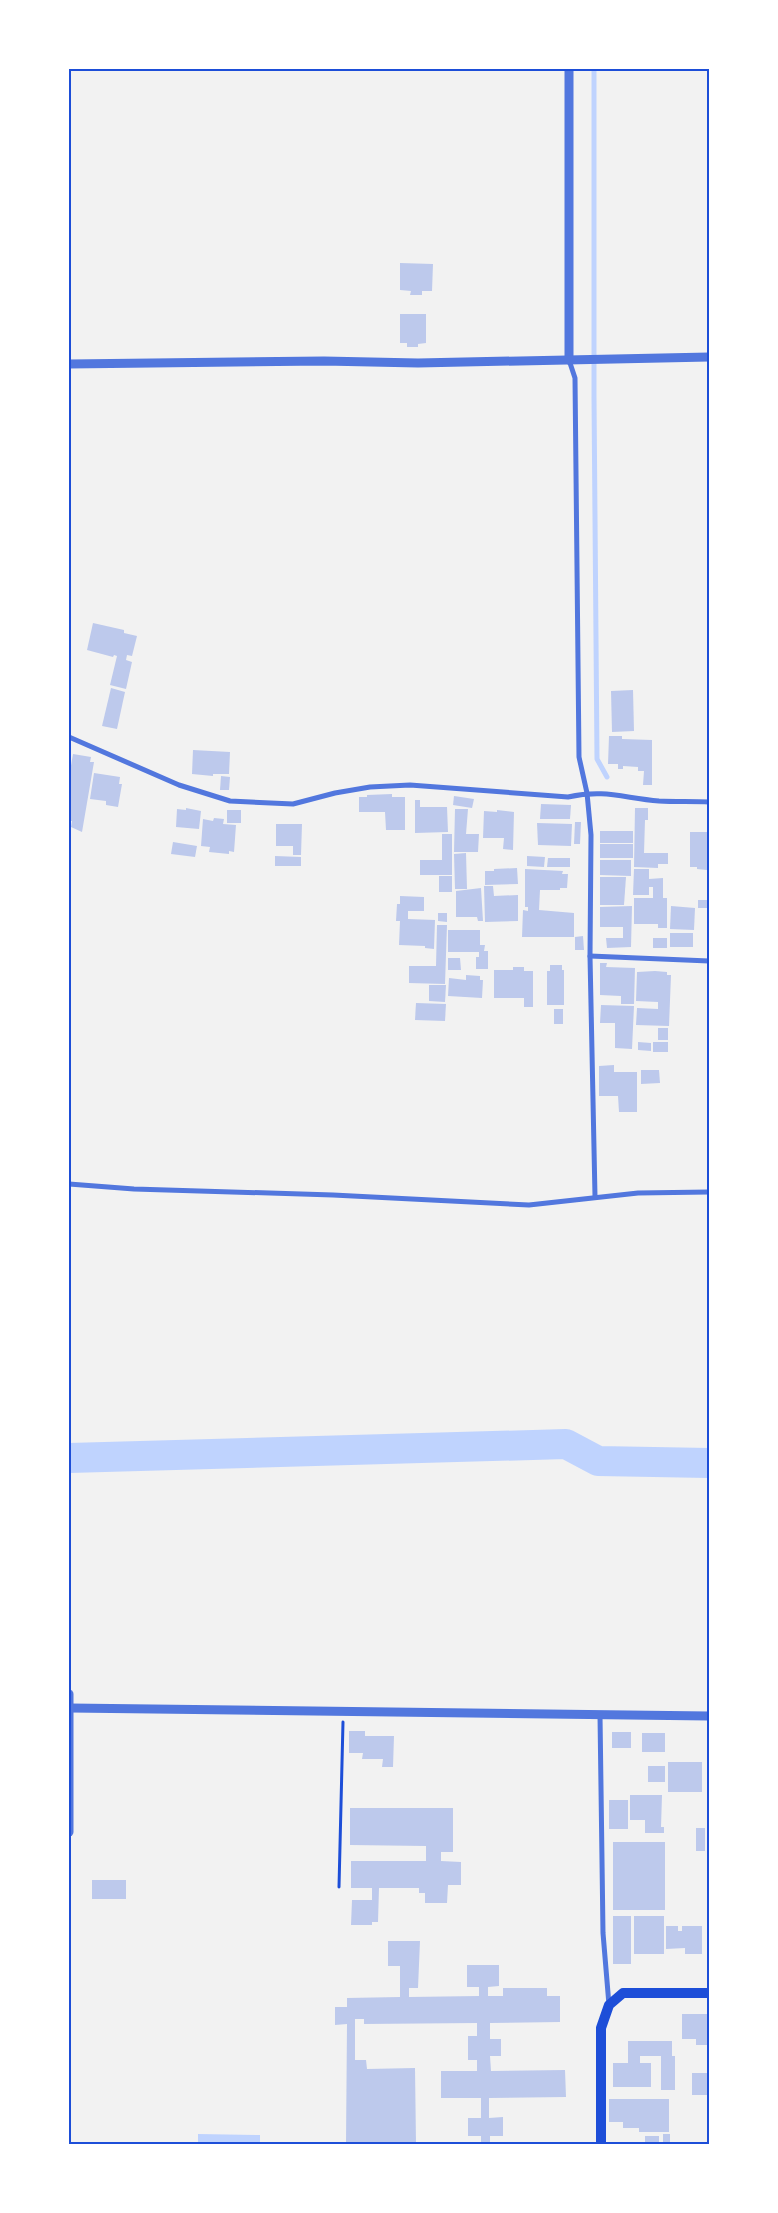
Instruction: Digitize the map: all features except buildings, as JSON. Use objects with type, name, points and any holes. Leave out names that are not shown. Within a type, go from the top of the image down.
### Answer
[{"type":"main road","points":[[601,2144],[601,2028],[609,2005],[623,1993],[709,1993]]},
{"type":"street","points":[[569,69],[569,360],[575,378],[579,757],[587,793],[591,835],[590,956],[595,1196]]},
{"type":"street","points":[[69,364],[324,361],[418,364],[709,357]]},
{"type":"street","points":[[69,736],[179,785],[230,801],[293,804],[335,793],[370,787],[410,786],[568,797],[587,793],[615,793],[658,800],[709,802]]},
{"type":"street","points":[[590,956],[709,961]]},
{"type":"street","points":[[69,1184],[134,1189],[333,1195],[529,1205],[595,1196],[709,1192]]},
{"type":"street","points":[[69,1694],[69,1832]]},
{"type":"street","points":[[70,1708],[709,1716]]},
{"type":"street","points":[[600,1715],[603,1933],[609,2005]]},
{"type":"path","points":[[338,1887],[344,1712]]},
{"type":"water","points":[[198,2134],[260,2135],[260,2144],[198,2144]]},
{"type":"waterway","points":[[594,69],[597,759],[607,777]]},
{"type":"waterway","points":[[69,1458],[566,1444],[598,1461],[709,1463]]}]
